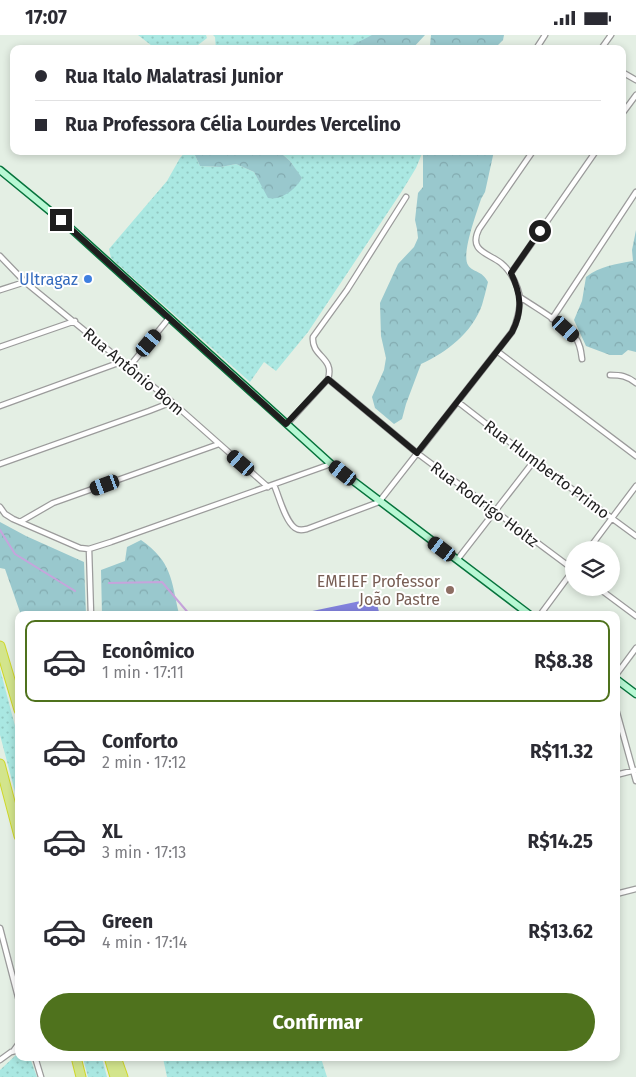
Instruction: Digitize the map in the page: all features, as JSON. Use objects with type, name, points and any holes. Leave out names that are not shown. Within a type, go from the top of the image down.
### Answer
[{"type":"highway","points":[[0,645],[15,696]]},
{"type":"highway","points":[[0,764],[15,821]]},
{"type":"highway","points":[[77,1061],[81,1077]]},
{"type":"highway","points":[[111,1061],[114,1077]]},
{"type":"highway","points":[[117,1061],[123,1077]]},
{"type":"main road","points":[[0,170],[67,225],[331,464],[525,611]]},
{"type":"main road","points":[[620,682],[636,694]]},
{"type":"street","points":[[626,109],[636,95]]},
{"type":"street","points":[[274,485],[287,516],[294,528],[299,530],[313,527],[379,502],[458,402],[512,332],[517,322],[520,311],[520,297],[511,273],[501,263],[479,249],[476,239],[477,233],[530,155]]},
{"type":"street","points":[[511,273],[593,155]]},
{"type":"street","points":[[552,319],[636,191]]},
{"type":"street","points":[[286,424],[328,379],[330,367],[316,350],[313,337],[347,290],[406,197]]},
{"type":"street","name":"Rua Antônio Bom","points":[[0,256],[25,281],[172,402],[268,487]]},
{"type":"street","points":[[0,290],[25,281]]},
{"type":"street","points":[[520,297],[575,337],[580,347],[582,359]]},
{"type":"street","points":[[129,367],[169,318]]},
{"type":"street","points":[[0,347],[75,321]]},
{"type":"street","points":[[497,351],[636,456]]},
{"type":"street","points":[[0,406],[122,362]]},
{"type":"street","points":[[610,375],[628,377],[636,383]]},
{"type":"street","name":"Rua Rodrigo Holtz","points":[[328,379],[417,453],[565,563]]},
{"type":"street","points":[[0,464],[172,402]]},
{"type":"street","name":"Rua Humberto Primo","points":[[458,402],[534,461],[636,535]]},
{"type":"street","points":[[20,522],[53,503],[219,444]]},
{"type":"street","points":[[457,560],[534,461]]},
{"type":"street","points":[[0,507],[5,514],[20,522],[74,546],[89,549],[331,464]]},
{"type":"street","points":[[595,541],[636,486]]},
{"type":"street","points":[[89,549],[91,611]]},
{"type":"street","points":[[543,611],[565,582]]},
{"type":"street","points":[[609,596],[636,616]]},
{"type":"street","points":[[620,670],[636,648]]},
{"type":"street","points":[[620,723],[636,781]]},
{"type":"street","points":[[620,774],[634,770]]},
{"type":"street","points":[[620,893],[636,889]]},
{"type":"street","points":[[0,928],[15,986]]},
{"type":"street","points":[[0,1060],[15,1051]]},
{"type":"street","points":[[36,1061],[41,1077]]},
{"type":"shaded area","points":[[138,35],[206,35],[207,38],[198,45],[151,45]]},
{"type":"shaded area","points":[[213,35],[384,35],[370,45],[216,45]]},
{"type":"shaded area","points":[[183,155],[195,155],[200,166],[221,167],[236,164],[254,172],[259,181],[302,179],[290,161],[283,155],[421,155],[402,191],[308,332],[276,371],[264,362],[250,382],[111,258],[109,249],[167,181]]},
{"type":"shaded area","points":[[375,598],[379,611],[312,611]]},
{"type":"shaded area","points":[[0,669],[15,726],[15,792],[0,735]]},
{"type":"shaded area","points":[[15,1056],[15,1061],[31,1061],[37,1077],[0,1077],[0,1070]]},
{"type":"shaded area","points":[[84,1061],[103,1061],[107,1077],[88,1077]]},
{"type":"shaded area","points":[[164,1061],[322,1061],[327,1077],[167,1077]]},
{"type":"green space","points":[[372,35],[425,35],[416,45],[353,45]]},
{"type":"green space","points":[[431,35],[504,35],[503,40],[498,45],[430,45]]},
{"type":"green space","points":[[195,155],[283,155],[302,178],[296,186],[283,196],[268,198],[254,172],[236,164],[221,167],[200,166]]},
{"type":"green space","points":[[423,155],[493,155],[485,192],[473,223],[466,260],[472,269],[483,275],[488,282],[482,305],[472,324],[458,341],[440,354],[421,364],[402,419],[394,424],[375,408],[372,397],[384,370],[386,358],[381,336],[380,303],[398,264],[414,247],[418,238],[415,220],[418,193],[423,187]]},
{"type":"green space","points":[[636,230],[636,352],[628,350],[622,355],[610,355],[586,346],[574,320],[582,301],[586,277],[591,273],[614,264],[633,261],[632,250]]},
{"type":"green space","points":[[0,522],[84,562],[86,611],[20,611],[5,569],[0,568]]},
{"type":"green space","points":[[141,540],[159,556],[169,572],[178,611],[102,611],[101,570],[125,561],[127,547]]},
{"type":"waterway","points":[[0,530],[15,554],[75,591]]},
{"type":"waterway","points":[[109,583],[162,582],[187,611]]},
{"type":"place","name":"Ultragaz","points":[[88,279]]},
{"type":"place","name":"EMEIEF Professor João Pastre","points":[[450,590]]},
{"type":"route","points":[[61,220],[286,424],[328,379],[417,453],[512,332],[520,311],[520,297],[511,273],[540,231]]}]
